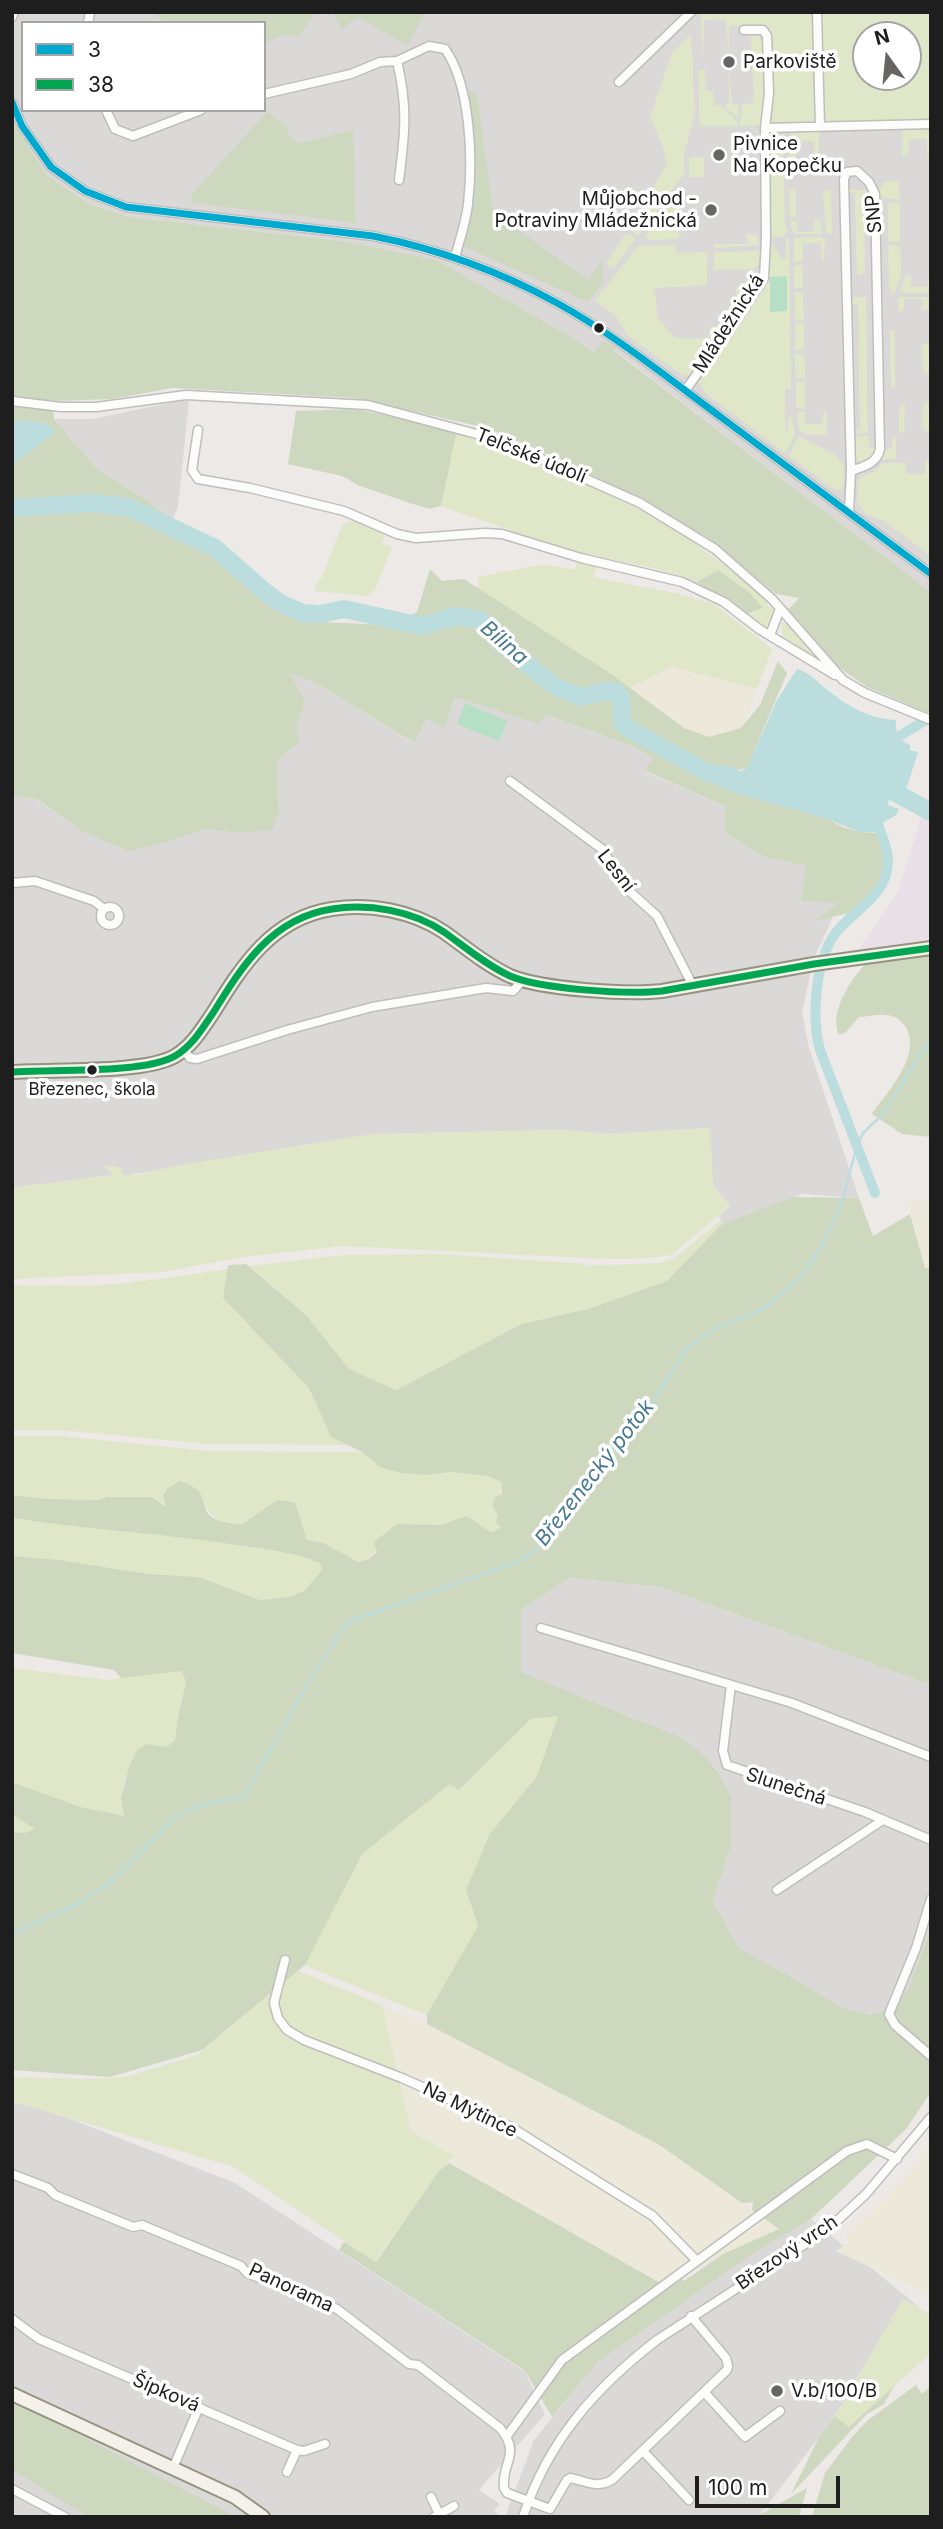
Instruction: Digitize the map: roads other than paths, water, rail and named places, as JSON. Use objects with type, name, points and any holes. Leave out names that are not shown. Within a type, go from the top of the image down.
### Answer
[{"type":"street","points":[[619,82],[691,12]]},
{"type":"street","points":[[817,12],[820,127]]},
{"type":"street","name":"Mládežnická","points":[[685,391],[764,278],[765,128],[769,93],[767,36],[760,29],[744,30]]},
{"type":"street","points":[[266,94],[351,74],[380,62],[397,61],[429,46],[445,49],[460,80],[471,171],[468,207],[455,257]]},
{"type":"street","points":[[397,61],[406,124],[399,180]]},
{"type":"street","points":[[12,102],[22,126],[51,167],[85,191],[126,207],[373,236],[412,244],[455,257],[558,303],[685,391],[931,574]]},
{"type":"street","points":[[107,112],[115,129],[133,136],[196,112]]},
{"type":"street","points":[[765,128],[931,124]]},
{"type":"street","name":"SNP","points":[[849,512],[851,471],[844,179],[847,172],[857,171],[869,182],[876,194],[880,449],[879,456],[873,463],[851,471]]},
{"type":"street","name":"Telčské údolí","points":[[12,401],[61,407],[96,407],[186,395],[368,405],[499,440],[640,503],[715,549],[780,609],[843,680],[865,693],[931,720]]},
{"type":"street","points":[[198,430],[192,470],[198,479],[250,488],[344,512],[397,534],[416,538],[502,534],[581,558],[682,582],[723,602],[843,680]]},
{"type":"street","points":[[770,635],[780,609]]},
{"type":"street","name":"Lesní","points":[[510,781],[602,849],[627,889],[657,916],[693,986]]},
{"type":"street","points":[[12,883],[35,881],[94,901],[104,909]]},
{"type":"street","points":[[12,1072],[148,1065],[167,1060],[184,1050],[202,1030],[251,956],[273,935],[291,923],[323,910],[343,907],[397,912],[418,919],[442,931],[490,965],[523,980],[638,993],[838,960],[931,948]]},
{"type":"street","points":[[184,1050],[192,1059],[201,1058],[287,1030],[372,1007],[486,988],[513,991],[523,980]]},
{"type":"street","points":[[541,1628],[792,1703],[931,1757]]},
{"type":"street","name":"Slunečná","points":[[731,1685],[723,1751],[727,1765],[883,1820],[931,1840]]},
{"type":"street","points":[[777,1890],[883,1820]]},
{"type":"street","points":[[931,1899],[916,1948],[889,2014],[895,2025],[931,2056]]},
{"type":"street","name":"Na Mýtince","points":[[285,1960],[274,2003],[278,2018],[287,2030],[304,2040],[402,2078],[509,2126],[653,2216],[697,2261]]},
{"type":"street","name":"Březový vrch","points":[[523,2517],[528,2501],[558,2441],[575,2417],[632,2359],[691,2316],[827,2230],[866,2194],[931,2117]]},
{"type":"street","points":[[691,2316],[728,2362],[727,2370],[705,2393],[612,2480],[603,2485],[574,2478],[567,2480],[550,2509],[507,2493],[504,2488],[511,2452],[507,2436],[562,2360],[847,2151],[867,2144],[897,2159]]},
{"type":"street","name":"Panorama","points":[[12,2174],[48,2188],[55,2196],[133,2227],[142,2225],[241,2266],[247,2273],[337,2309],[409,2364],[418,2365],[507,2436]]},
{"type":"street","name":"Šípková","points":[[12,2319],[39,2339],[297,2449]]},
{"type":"street","points":[[705,2393],[745,2437],[780,2411]]},
{"type":"street","points":[[12,2394],[235,2497],[263,2517]]},
{"type":"street","points":[[173,2468],[199,2407]]},
{"type":"street","points":[[288,2472],[297,2449],[304,2451],[325,2444]]},
{"type":"street","points":[[643,2451],[690,2500]]},
{"type":"street","points":[[12,2489],[65,2517]]},
{"type":"street","points":[[430,2497],[437,2515],[454,2506]]},
{"type":"water","points":[[12,420],[46,424],[54,431],[12,465]]},
{"type":"water","points":[[797,669],[852,707],[877,717],[896,720],[900,738],[910,745],[910,750],[918,752],[906,790],[876,777],[871,783],[902,802],[889,799],[888,805],[899,809],[896,815],[884,822],[881,832],[859,832],[830,820],[729,791],[708,780],[708,773],[713,766],[739,772],[747,768],[777,700]]},
{"type":"waterway","name":"Bílina","points":[[12,508],[92,503],[128,507],[215,548],[280,603],[303,613],[321,614],[344,609],[421,626],[457,616],[481,620],[504,646],[556,687],[581,697],[608,691],[617,692],[621,698],[622,722],[627,728],[708,773],[732,776]]},
{"type":"waterway","points":[[892,746],[898,737],[931,717]]},
{"type":"waterway","name":"Bílina","points":[[851,779],[868,778],[931,812]]},
{"type":"waterway","points":[[875,1193],[820,1050],[816,1005],[820,971],[830,942],[838,930],[877,892],[886,873],[887,852],[877,820]]},
{"type":"waterway","name":"Březenecký potok","points":[[12,1934],[81,1902],[116,1878],[173,1819],[198,1806],[244,1796],[317,1668],[348,1622],[525,1559],[544,1540],[572,1495],[643,1417],[687,1348],[715,1329],[767,1307],[802,1275],[825,1242],[842,1201],[863,1133],[881,1116],[931,1038]]},
{"type":"place","name":"Parkoviště","points":[[729,62]]},
{"type":"place","name":"Pivnice Na Kopečku","points":[[719,155]]},
{"type":"place","name":"Můjobchod - Potraviny Mládežnická","points":[[711,210]]},
{"type":"place","name":"Březenec, škola","points":[[92,1070]]},
{"type":"place","name":"V.b/100/B","points":[[777,2391]]}]
